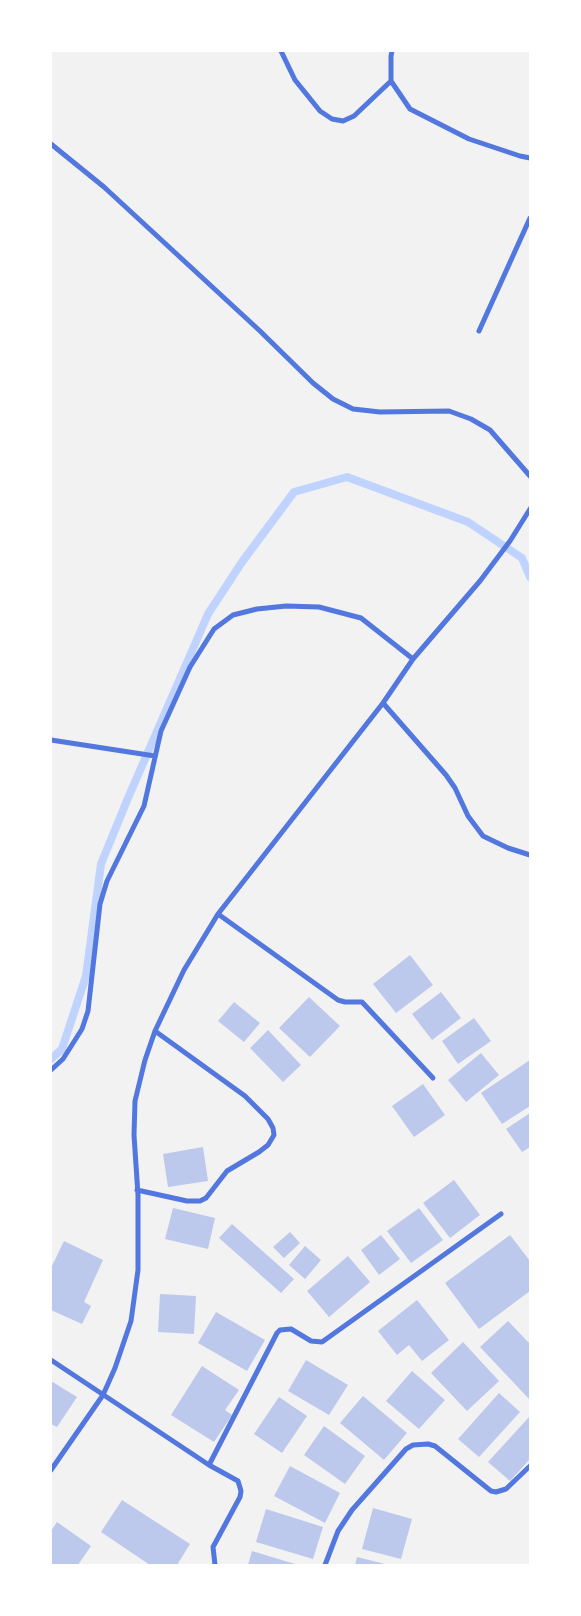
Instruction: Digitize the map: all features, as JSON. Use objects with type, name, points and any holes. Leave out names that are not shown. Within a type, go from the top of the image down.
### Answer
[{"type":"street","points":[[281,51],[295,80],[320,111],[332,119],[343,121],[354,116],[392,81]]},
{"type":"street","points":[[392,51],[392,81],[410,109],[469,139],[530,158]]},
{"type":"street","points":[[51,144],[104,187],[253,324],[313,383],[333,399],[354,409],[380,412],[449,411],[471,419],[490,430],[530,476]]},
{"type":"street","points":[[478,331],[530,218]]},
{"type":"street","points":[[51,1470],[103,1395],[115,1368],[131,1321],[138,1270],[138,1190],[134,1135],[135,1101],[155,1030],[184,970],[218,914],[383,703],[413,659],[480,581],[510,541],[530,509]]},
{"type":"street","points":[[51,1070],[63,1059],[82,1029],[88,1011],[100,904],[107,881],[144,806],[150,784],[152,756],[161,731],[190,667],[214,629],[233,615],[257,608],[286,606],[318,607],[361,618],[413,659]]},
{"type":"street","points":[[383,703],[446,775],[455,788],[468,816],[483,836],[508,848],[530,855]]},
{"type":"street","points":[[51,740],[152,756]]},
{"type":"street","points":[[218,914],[338,1000],[362,1002],[433,1078]]},
{"type":"street","points":[[138,1190],[187,1201],[200,1201],[206,1198],[227,1171],[268,1146],[274,1135],[273,1128],[268,1119],[245,1096],[155,1030]]},
{"type":"street","points":[[209,1465],[280,1330],[292,1329],[311,1341],[322,1342],[501,1214]]},
{"type":"street","points":[[51,1360],[209,1465],[238,1481],[241,1491],[240,1497],[214,1547],[215,1565]]},
{"type":"street","points":[[325,1565],[338,1531],[352,1510],[406,1449],[412,1445],[428,1444],[435,1446],[491,1491],[496,1492],[506,1489],[530,1466]]},
{"type":"building","points":[[410,955],[433,985],[396,1013],[373,984]]},
{"type":"building","points":[[441,992],[461,1018],[432,1040],[412,1014]]},
{"type":"building","points":[[309,997],[340,1026],[310,1057],[279,1028]]},
{"type":"building","points":[[234,1002],[260,1023],[244,1042],[218,1021]]},
{"type":"building","points":[[474,1018],[491,1041],[458,1064],[442,1041]]},
{"type":"building","points":[[268,1030],[301,1065],[283,1082],[250,1048]]},
{"type":"building","points":[[481,1053],[499,1075],[466,1102],[448,1080]]},
{"type":"building","points":[[530,1060],[530,1106],[502,1124],[481,1093]]},
{"type":"building","points":[[423,1084],[445,1115],[414,1137],[392,1106]]},
{"type":"building","points":[[530,1113],[530,1147],[522,1152],[506,1129]]},
{"type":"building","points":[[203,1147],[208,1181],[168,1187],[163,1154]]},
{"type":"building","points":[[454,1180],[480,1215],[450,1238],[423,1203]]},
{"type":"building","points":[[173,1208],[215,1218],[208,1249],[165,1239]]},
{"type":"building","points":[[419,1208],[443,1240],[411,1263],[387,1231]]},
{"type":"building","points":[[232,1224],[294,1279],[281,1293],[219,1238]]},
{"type":"building","points":[[290,1232],[300,1243],[284,1258],[273,1247]]},
{"type":"building","points":[[381,1235],[400,1259],[379,1275],[361,1250]]},
{"type":"building","points":[[510,1235],[530,1261],[530,1291],[479,1329],[445,1283]]},
{"type":"building","points":[[64,1241],[103,1260],[84,1302],[91,1306],[82,1324],[51,1310],[51,1268]]},
{"type":"building","points":[[305,1246],[321,1260],[305,1279],[289,1265]]},
{"type":"building","points":[[348,1256],[370,1282],[329,1317],[307,1291]]},
{"type":"building","points":[[160,1294],[196,1296],[194,1334],[158,1332]]},
{"type":"building","points":[[417,1300],[449,1340],[422,1361],[409,1345],[397,1355],[378,1331]]},
{"type":"building","points":[[216,1312],[265,1340],[247,1371],[198,1343]]},
{"type":"building","points":[[508,1321],[530,1344],[530,1400],[480,1347]]},
{"type":"building","points":[[463,1342],[499,1381],[467,1411],[431,1373]]},
{"type":"building","points":[[306,1360],[348,1385],[329,1415],[288,1391]]},
{"type":"building","points":[[202,1366],[239,1390],[225,1410],[232,1415],[214,1442],[171,1415]]},
{"type":"building","points":[[412,1371],[445,1400],[419,1429],[386,1401]]},
{"type":"building","points":[[51,1381],[77,1397],[57,1427],[51,1424]]},
{"type":"building","points":[[499,1393],[520,1412],[479,1457],[458,1439]]},
{"type":"building","points":[[363,1396],[407,1433],[384,1460],[340,1423]]},
{"type":"building","points":[[279,1397],[307,1416],[282,1453],[254,1434]]},
{"type":"building","points":[[530,1416],[530,1459],[510,1481],[488,1462]]},
{"type":"building","points":[[324,1426],[365,1456],[345,1484],[304,1455]]},
{"type":"building","points":[[290,1466],[340,1493],[325,1523],[274,1496]]},
{"type":"building","points":[[122,1500],[190,1544],[177,1565],[150,1565],[101,1532]]},
{"type":"building","points":[[373,1508],[412,1519],[401,1559],[362,1549]]},
{"type":"building","points":[[266,1509],[323,1527],[313,1559],[256,1542]]},
{"type":"building","points":[[57,1522],[91,1546],[78,1565],[51,1565],[51,1531]]},
{"type":"building","points":[[252,1551],[295,1564],[295,1565],[248,1565]]},
{"type":"building","points":[[357,1557],[385,1564],[385,1565],[355,1565]]},
{"type":"waterway","points":[[51,1059],[62,1049],[86,976],[101,864],[128,798],[208,614],[242,562],[294,492],[347,477],[468,522],[522,558],[530,577]]}]
